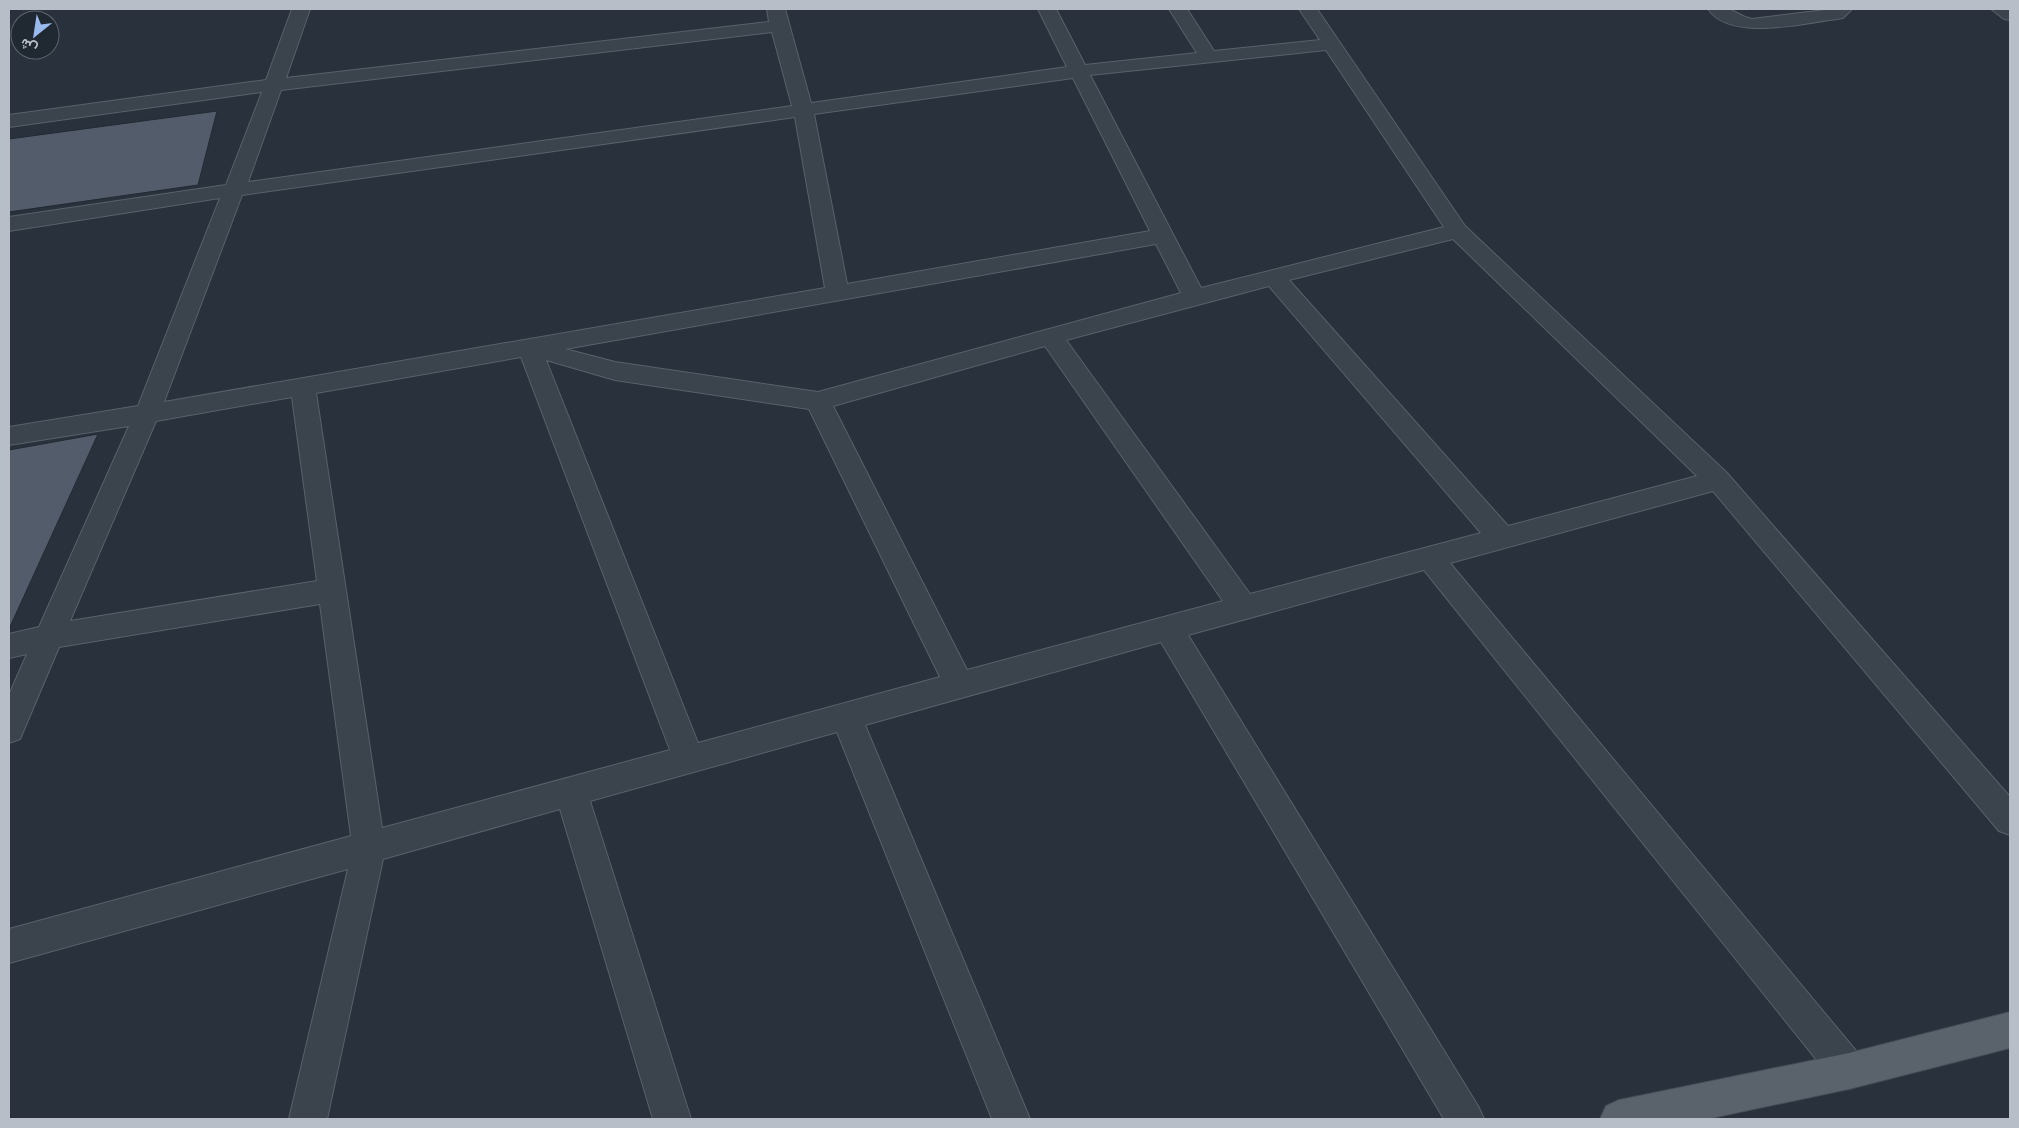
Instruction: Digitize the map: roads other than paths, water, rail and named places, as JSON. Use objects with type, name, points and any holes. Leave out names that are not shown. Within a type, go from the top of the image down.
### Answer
[{"type":"main road","points":[[1619,1119],[1849,1071],[2010,1030]]},
{"type":"street","points":[[9,729],[147,414],[234,190],[301,9]]},
{"type":"street","points":[[1048,9],[1194,297]]},
{"type":"street","points":[[1178,9],[1209,57]]},
{"type":"street","points":[[1308,9],[1456,231],[1718,480],[2010,820]]},
{"type":"street","points":[[1717,9],[1740,22],[1752,24],[1837,14],[1843,9]]},
{"type":"street","points":[[2000,9],[2010,15]]},
{"type":"street","points":[[9,121],[777,18],[803,110],[836,293]]},
{"type":"street","points":[[9,224],[234,190],[1079,71],[1332,44]]},
{"type":"street","points":[[529,347],[615,372],[818,401],[1194,297],[1456,231]]},
{"type":"street","points":[[9,436],[147,414],[1163,236]]},
{"type":"street","points":[[1273,276],[1502,538]]},
{"type":"street","points":[[1051,337],[1243,607]]},
{"type":"street","points":[[529,347],[689,759]]},
{"type":"street","points":[[302,386],[369,847],[308,1119]]},
{"type":"street","points":[[818,401],[959,685]]},
{"type":"street","points":[[9,946],[1243,607],[1718,480]]},
{"type":"street","points":[[1428,557],[1849,1071]]},
{"type":"street","points":[[9,646],[49,637],[333,590]]},
{"type":"street","points":[[1168,628],[1464,1119]]},
{"type":"street","points":[[846,716],[1011,1119]]},
{"type":"street","points":[[571,792],[672,1119]]}]
